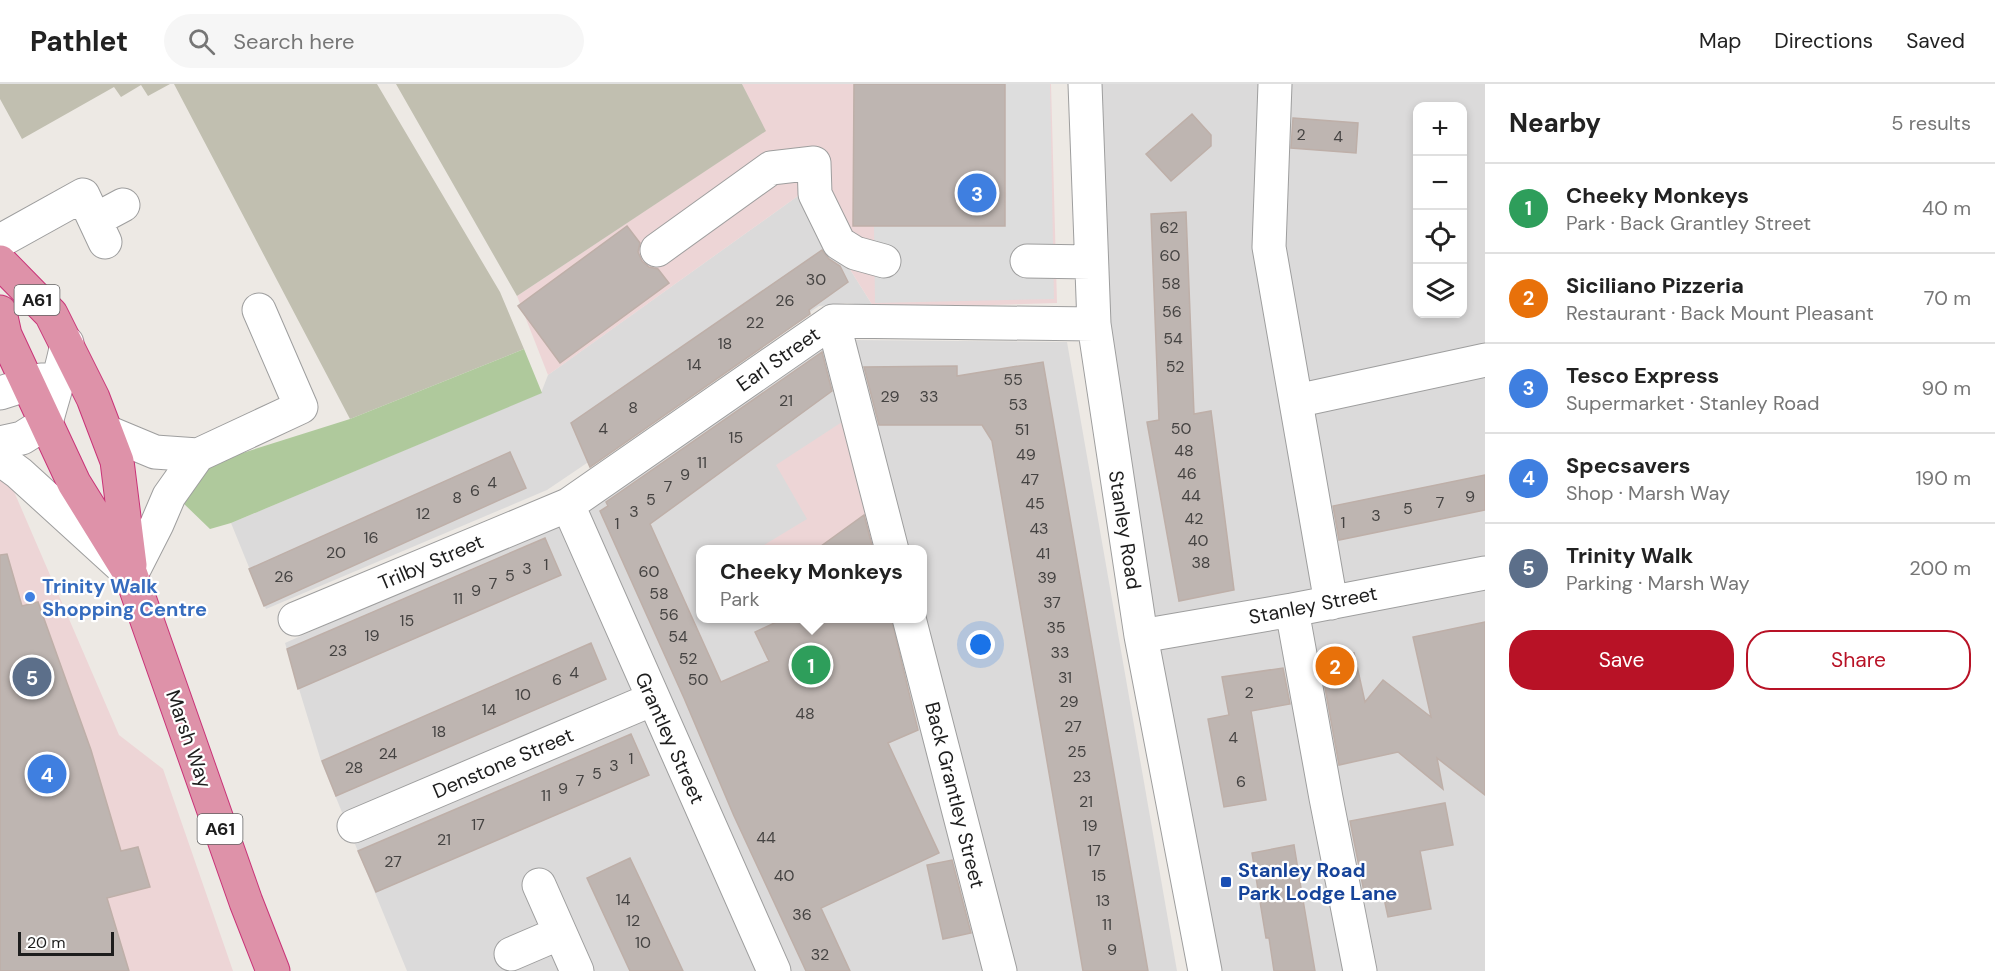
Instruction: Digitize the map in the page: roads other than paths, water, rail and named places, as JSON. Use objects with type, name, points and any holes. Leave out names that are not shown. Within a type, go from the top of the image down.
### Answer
[{"type":"highway","name":"Marsh Way","points":[[0,262],[51,314],[67,343],[107,432],[117,461],[131,575],[246,902],[273,971]]},
{"type":"highway","name":"Marsh Way","points":[[0,312],[14,389],[46,423],[74,483],[131,575]]},
{"type":"street","name":"Stanley Road","points":[[1085,84],[1094,324],[1141,636],[1205,971]]},
{"type":"street","points":[[1275,84],[1269,247],[1331,603]]},
{"type":"street","points":[[657,250],[771,168],[814,163],[815,194],[839,243],[855,254],[884,261]]},
{"type":"street","points":[[0,241],[83,195],[100,231],[123,205]]},
{"type":"street","points":[[1027,261],[1091,262]]},
{"type":"street","points":[[107,432],[155,452],[198,455],[301,407],[259,310]]},
{"type":"street","points":[[833,321],[891,545]]},
{"type":"street","name":"Earl Street","points":[[568,505],[833,321],[1094,324]]},
{"type":"street","points":[[0,443],[22,438],[46,423],[60,380],[67,343]]},
{"type":"street","points":[[1296,401],[1485,360]]},
{"type":"street","points":[[14,389],[41,380],[60,380],[93,398]]},
{"type":"street","points":[[0,459],[20,473],[131,575],[169,496],[198,455]]},
{"type":"street","name":"Trilby Street","points":[[295,619],[568,505]]},
{"type":"street","name":"Grantley Street","points":[[568,505],[774,971]]},
{"type":"street","name":"Stanley Street","points":[[1141,636],[1485,573]]},
{"type":"street","points":[[1292,610],[1360,971]]},
{"type":"street","name":"Back Grantley Street","points":[[910,623],[1000,971]]},
{"type":"street","name":"Denstone Street","points":[[354,826],[653,699]]},
{"type":"street","points":[[539,885],[577,971]]},
{"type":"street","points":[[511,954],[560,933]]},
{"type":"place","name":"Tesco Express","points":[[977,193]]},
{"type":"place","name":"Trinity Walk Shopping Centre","points":[[30,597]]},
{"type":"place","name":"Cheeky Monkeys","points":[[811,665]]},
{"type":"place","name":"Siciliano Pizzeria","points":[[1335,666]]},
{"type":"place","name":"Trinity Walk","points":[[32,677]]},
{"type":"place","name":"Specsavers","points":[[47,774]]},
{"type":"place","name":"Stanley Road Park Lodge Lane","points":[[1226,882]]}]
